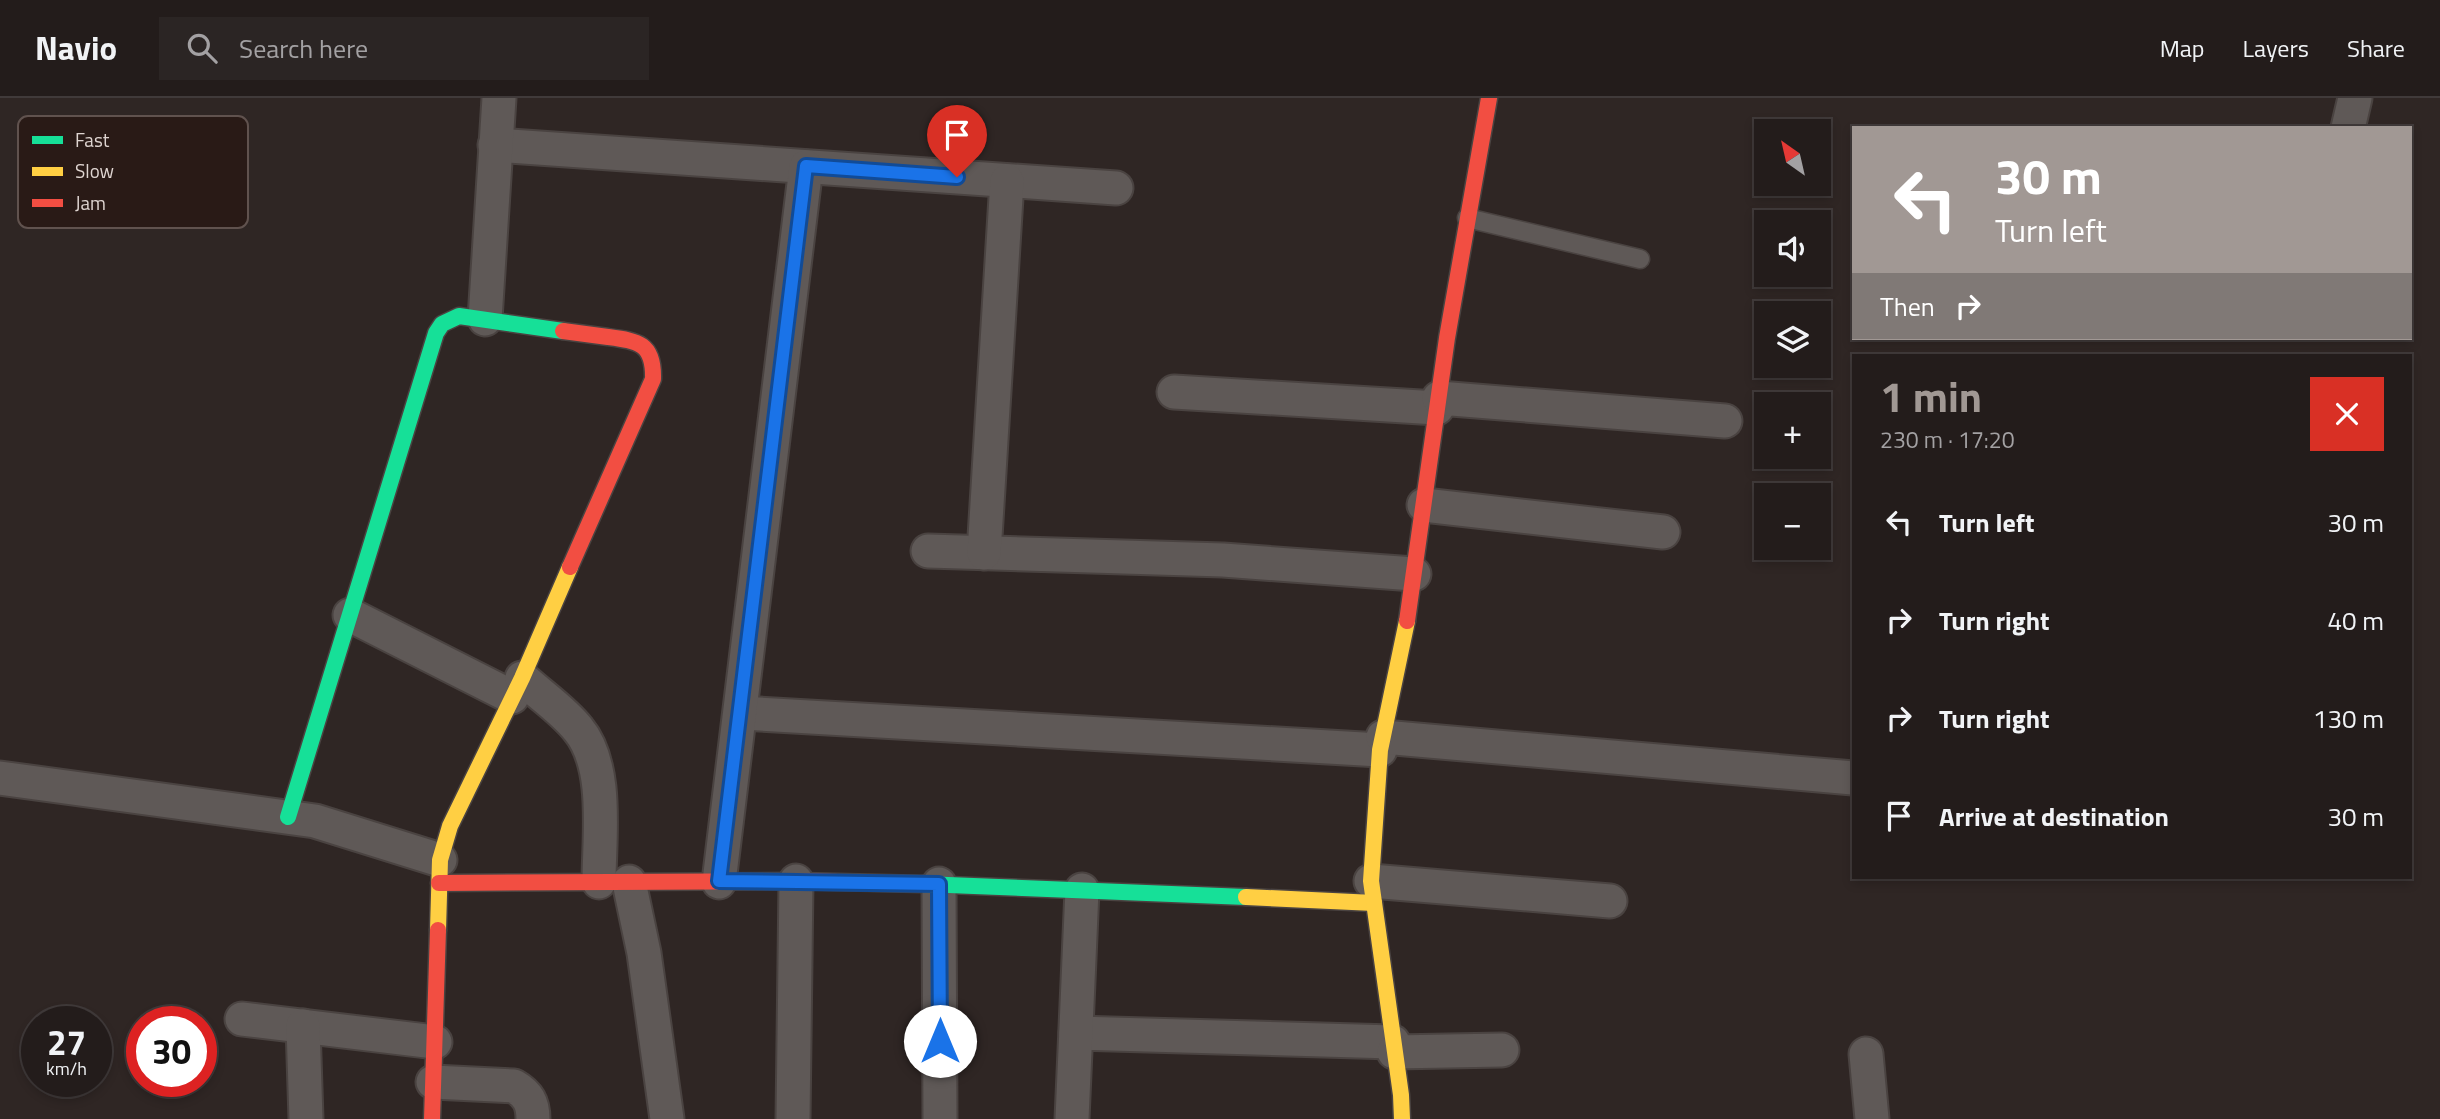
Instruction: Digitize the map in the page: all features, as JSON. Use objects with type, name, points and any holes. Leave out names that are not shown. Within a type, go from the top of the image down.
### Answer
[{"type":"street","points":[[485,319],[499,98]]},
{"type":"street","points":[[1402,1119],[1373,892],[1381,743],[1405,634],[1438,403],[1489,98]]},
{"type":"street","points":[[2348,126],[2355,98]]},
{"type":"street","points":[[495,145],[1116,188]]},
{"type":"street","points":[[719,881],[806,166]]},
{"type":"street","points":[[984,553],[1007,181]]},
{"type":"street","points":[[288,817],[436,333],[442,324],[459,316],[485,319],[636,341],[649,350],[654,365],[653,379],[517,688],[450,826],[440,872],[432,1119]]},
{"type":"street","points":[[1174,392],[1438,403],[1725,421]]},
{"type":"street","points":[[1424,505],[1663,532]]},
{"type":"street","points":[[929,551],[1223,560],[1414,574]]},
{"type":"street","points":[[350,615],[517,688],[579,729],[592,754],[599,784],[614,882],[644,953],[667,1119]]},
{"type":"street","points":[[741,713],[1381,743],[1852,778]]},
{"type":"street","points":[[0,778],[315,821],[440,872],[614,882],[796,881],[1082,890],[1373,892],[1611,901]]},
{"type":"street","points":[[793,1119],[796,881]]},
{"type":"street","points":[[939,884],[940,1119]]},
{"type":"street","points":[[1072,1119],[1082,890]]},
{"type":"street","points":[[242,1019],[435,1042]]},
{"type":"street","points":[[303,1026],[306,1119]]},
{"type":"street","points":[[1076,1033],[1502,1050]]},
{"type":"street","points":[[1866,1054],[1872,1119]]},
{"type":"street","points":[[433,1082],[514,1086],[525,1092],[530,1100],[533,1119]]},
{"type":"lane","points":[[1467,218],[1640,260]]},
{"type":"traffic: fast","points":[[288,817],[436,333],[442,324],[459,316],[563,331]]},
{"type":"traffic: fast","points":[[923,884],[1246,897]]},
{"type":"traffic: slow","points":[[438,930],[440,860],[450,826],[522,678],[570,567]]},
{"type":"traffic: slow","points":[[1402,1119],[1401,1095],[1371,881],[1380,750],[1407,621]]},
{"type":"traffic: slow","points":[[1246,897],[1374,903]]},
{"type":"traffic: jam","points":[[1407,621],[1447,338],[1489,98]]},
{"type":"traffic: jam","points":[[563,331],[619,338],[636,343],[647,351],[653,367],[653,379],[570,567]]},
{"type":"traffic: jam","points":[[439,883],[796,881],[923,884]]},
{"type":"traffic: jam","points":[[432,1119],[438,930]]},
{"type":"route","points":[[940,1041],[939,884],[719,881],[806,166],[957,177]]}]
